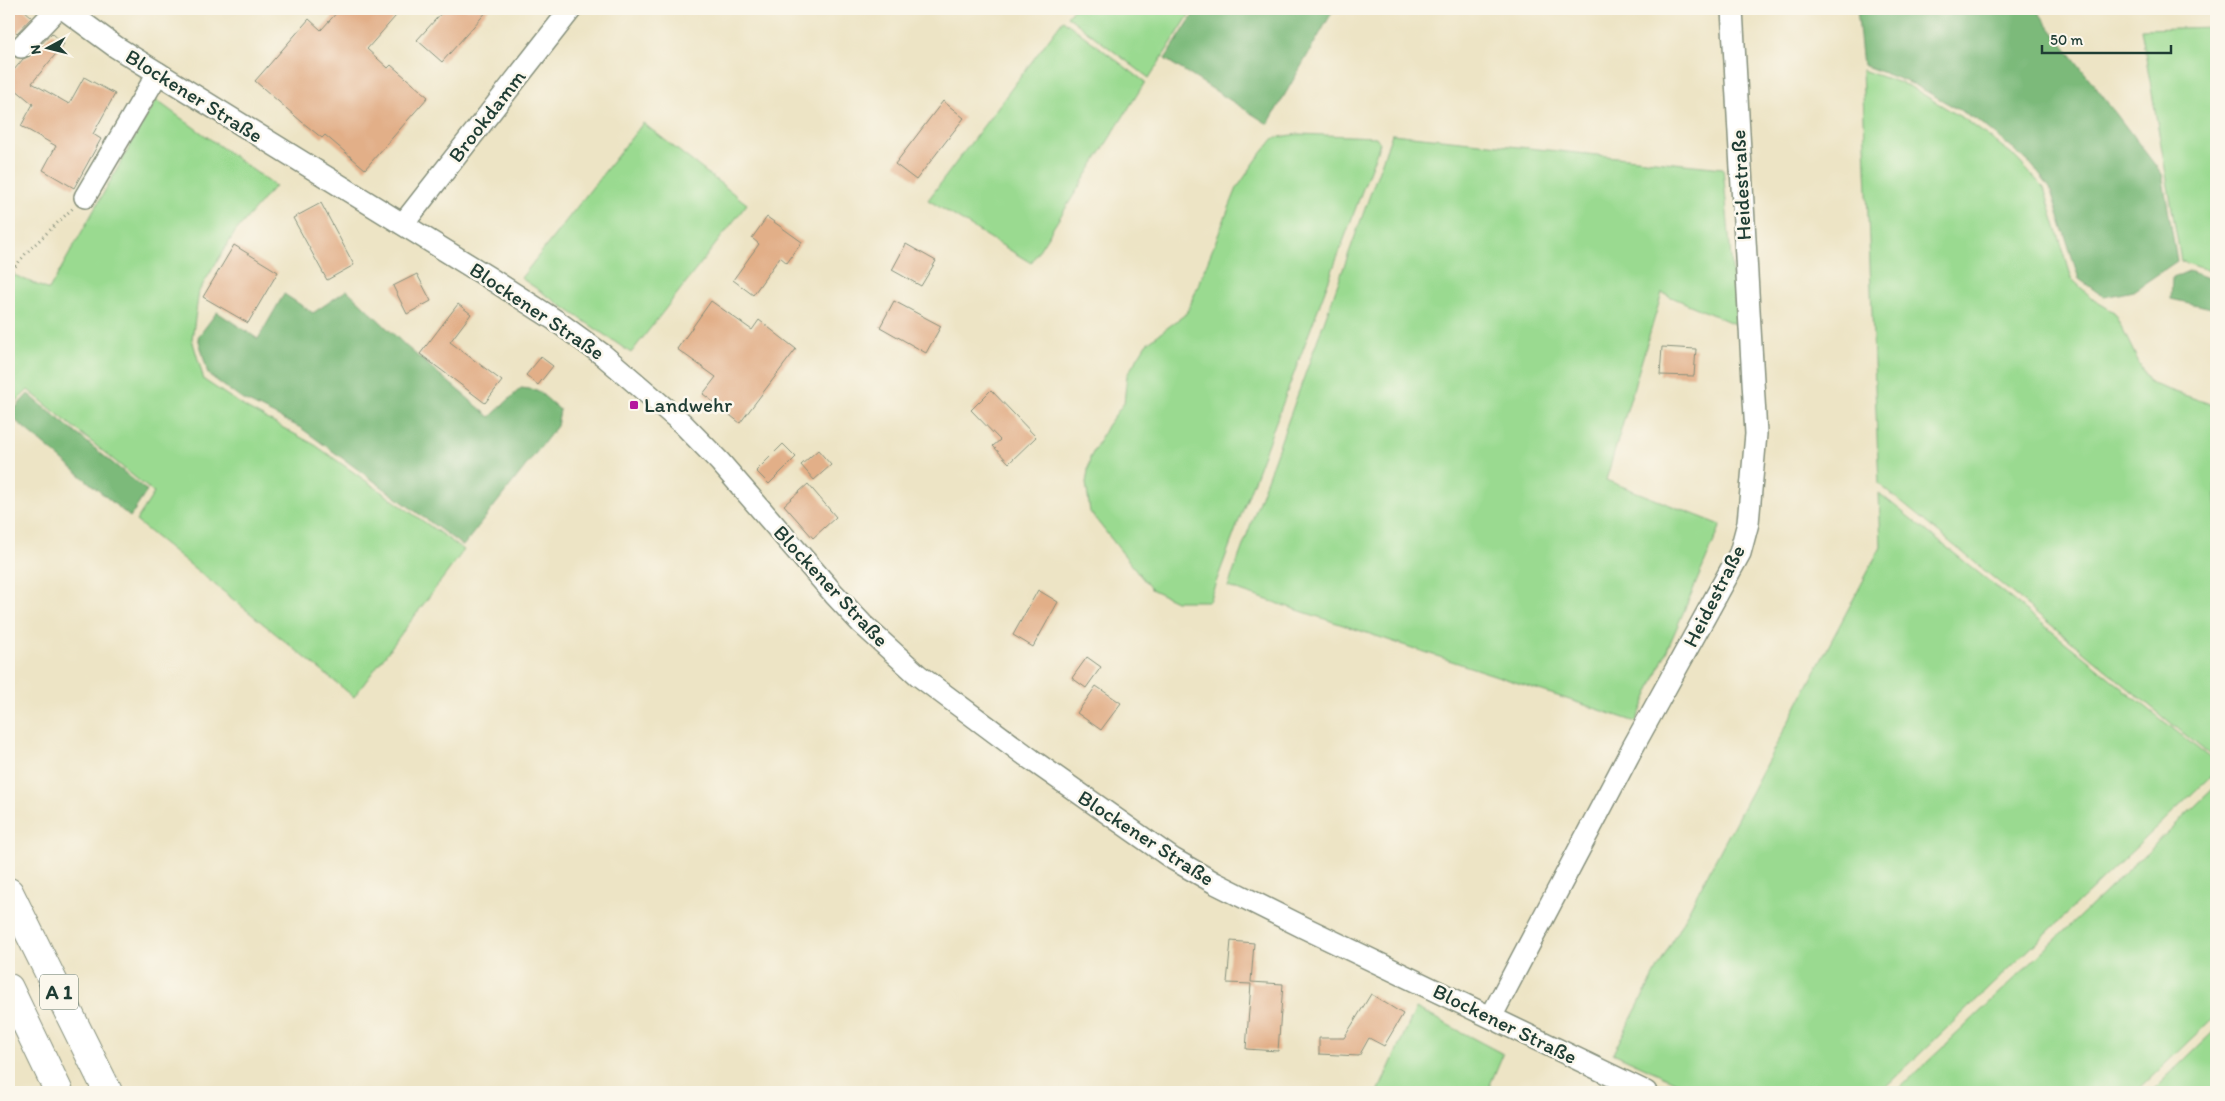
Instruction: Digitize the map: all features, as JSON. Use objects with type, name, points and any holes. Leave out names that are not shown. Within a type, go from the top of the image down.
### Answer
[{"type":"highway","name":"A 1","points":[[9,892],[108,1092]]},
{"type":"highway","name":"A 1","points":[[9,988],[59,1092]]},
{"type":"street","points":[[21,47],[57,9]]},
{"type":"street","name":"Blockener Straße","points":[[64,9],[116,47],[555,320],[634,380],[720,462],[792,548],[862,624],[918,675],[1032,760],[1173,859],[1215,884],[1646,1092]]},
{"type":"street","name":"Brookdamm","points":[[403,224],[571,9]]},
{"type":"street","name":"Heidestraße","points":[[1490,1017],[1633,747],[1740,552],[1748,523],[1756,434],[1732,9]]},
{"type":"street","points":[[85,197],[158,73]]},
{"type":"path","points":[[9,274],[27,252],[85,197]]},
{"type":"green space","points":[[1073,9],[1193,9],[1149,78],[1067,16]]},
{"type":"green space","points":[[1197,9],[1334,9],[1268,124],[1165,59]]},
{"type":"green space","points":[[1857,9],[2036,9],[2162,174],[2177,261],[2133,291],[2104,297],[2079,279],[2050,188],[2031,164],[1979,121],[1915,85],[1863,65]]},
{"type":"green space","points":[[1063,20],[1145,82],[1031,263],[928,200]]},
{"type":"green space","points":[[2216,27],[2216,273],[2181,261],[2141,29]]},
{"type":"green space","points":[[1862,70],[1909,86],[1966,120],[2012,154],[2044,188],[2072,279],[2094,300],[2114,312],[2149,383],[2216,406],[2216,760],[1879,484]]},
{"type":"green space","points":[[156,100],[275,186],[235,232],[199,291],[192,339],[204,380],[248,409],[315,445],[464,550],[354,697],[136,521],[154,493],[28,390],[9,409],[9,281],[14,275],[49,290]]},
{"type":"green space","points":[[643,123],[747,204],[631,353],[521,278]]},
{"type":"green space","points":[[1298,134],[1376,137],[1380,143],[1209,601],[1176,601],[1151,589],[1090,512],[1086,483],[1090,458],[1107,426],[1124,403],[1127,375],[1146,344],[1187,313],[1237,188],[1274,138]]},
{"type":"green space","points":[[1392,134],[1723,168],[1737,325],[1662,293],[1606,480],[1721,525],[1636,722],[1228,587]]},
{"type":"green space","points":[[2189,271],[2216,281],[2216,309],[2171,299],[2172,278]]},
{"type":"green space","points":[[347,290],[407,347],[490,417],[521,388],[537,390],[560,410],[557,426],[463,546],[301,428],[240,398],[208,374],[198,337],[217,312],[258,339],[284,294],[313,313]]},
{"type":"green space","points":[[28,394],[147,491],[130,517],[9,415]]},
{"type":"green space","points":[[1879,493],[2216,763],[2216,771],[1880,1092],[1698,1092],[1613,1053],[1881,547]]},
{"type":"green space","points":[[2216,786],[2216,1015],[2136,1092],[1896,1092]]},
{"type":"green space","points":[[1416,1008],[1503,1054],[1487,1092],[1378,1092]]},
{"type":"green space","points":[[2216,1029],[2216,1092],[2151,1092]]},
{"type":"building","points":[[9,9],[23,9],[32,17],[17,33],[9,26]]},
{"type":"building","points":[[340,9],[402,9],[367,49],[388,68],[391,65],[428,97],[365,169],[325,135],[322,138],[302,122],[255,81],[309,19],[321,30]]},
{"type":"building","points":[[445,9],[489,9],[442,62],[417,40]]},
{"type":"building","points":[[52,33],[64,44],[32,83],[69,104],[84,77],[115,94],[93,134],[101,139],[74,188],[43,170],[56,146],[21,126],[33,104],[9,84],[9,76],[23,59],[30,56]]},
{"type":"building","points":[[943,101],[964,118],[916,180],[895,164]]},
{"type":"building","points":[[321,203],[354,265],[327,280],[293,218]]},
{"type":"building","points":[[767,217],[802,242],[787,263],[780,257],[753,295],[733,280],[759,244],[752,238]]},
{"type":"building","points":[[906,244],[936,261],[921,286],[892,270]]},
{"type":"building","points":[[234,245],[278,272],[248,323],[203,297]]},
{"type":"building","points":[[417,274],[431,301],[407,314],[393,286]]},
{"type":"building","points":[[711,301],[752,330],[759,320],[796,349],[740,423],[703,394],[716,377],[677,349]]},
{"type":"building","points":[[894,301],[941,326],[926,353],[880,327]]},
{"type":"building","points":[[458,304],[471,314],[450,342],[502,381],[485,403],[420,354]]},
{"type":"building","points":[[1662,347],[1696,349],[1694,376],[1660,375]]},
{"type":"building","points":[[541,357],[553,366],[538,385],[526,375]]},
{"type":"building","points":[[991,390],[1036,437],[1009,463],[993,446],[1000,440],[971,410]]},
{"type":"building","points":[[783,444],[796,457],[769,484],[756,471]]},
{"type":"building","points":[[818,450],[831,465],[814,480],[801,465]]},
{"type":"building","points":[[808,484],[836,517],[813,538],[784,505]]},
{"type":"building","points":[[1038,590],[1058,602],[1033,647],[1013,635]]},
{"type":"building","points":[[1087,657],[1101,667],[1086,688],[1072,678]]},
{"type":"building","points":[[1096,686],[1121,703],[1101,730],[1077,713]]},
{"type":"building","points":[[1231,941],[1254,943],[1251,982],[1283,984],[1278,1051],[1246,1049],[1251,984],[1227,983]]},
{"type":"building","points":[[1371,994],[1403,1014],[1384,1046],[1369,1038],[1359,1056],[1319,1054],[1319,1038],[1344,1038]]},
{"type":"place","name":"Landwehr","points":[[634,405]]}]
